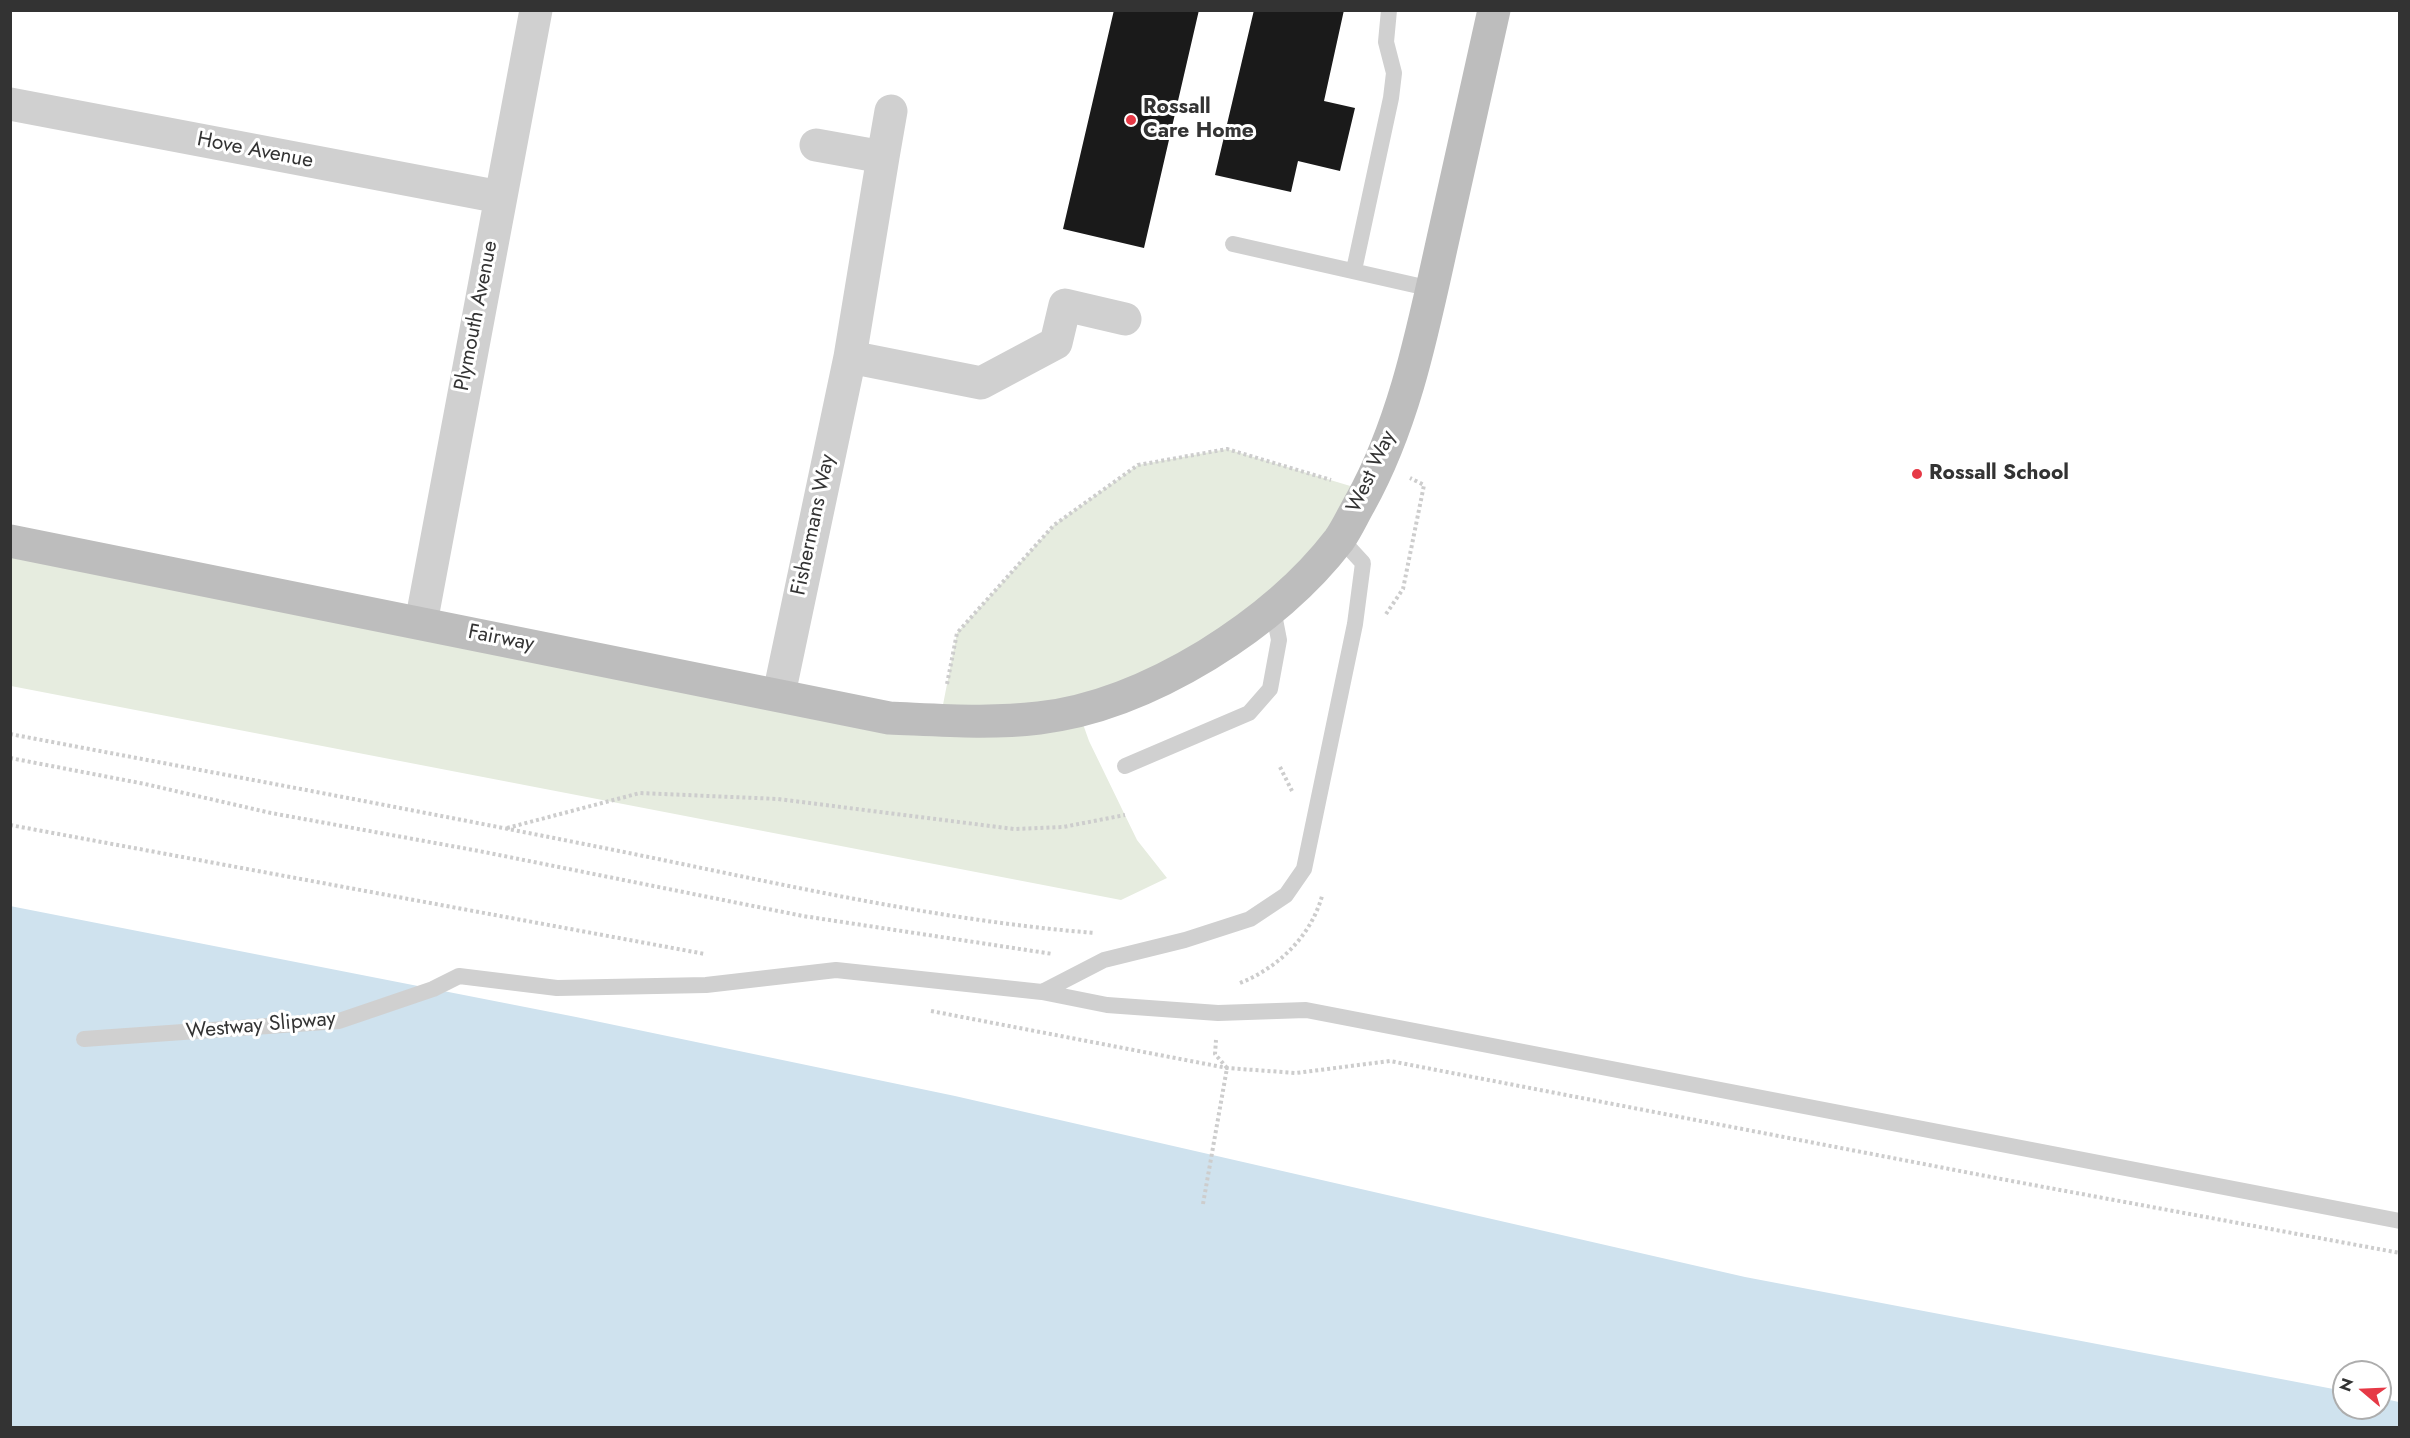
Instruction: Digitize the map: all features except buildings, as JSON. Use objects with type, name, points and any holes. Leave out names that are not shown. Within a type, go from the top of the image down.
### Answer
[{"type":"street","name":"Plymouth Avenue","points":[[420,623],[536,10]]},
{"type":"street","name":"West Way","points":[[993,722],[1040,718],[1118,699],[1170,677],[1228,642],[1273,609],[1311,574],[1340,538],[1380,463],[1406,392],[1432,289],[1494,10]]},
{"type":"street","name":"Hove Avenue","points":[[10,104],[500,197]]},
{"type":"street","name":"Fishermans Way","points":[[779,694],[850,357],[891,111]]},
{"type":"street","points":[[816,145],[883,157]]},
{"type":"street","points":[[850,357],[981,383],[1056,344],[1065,305],[1125,319]]},
{"type":"street","name":"Fairway","points":[[10,542],[890,718],[993,722]]},
{"type":"lane","points":[[1354,270],[1391,98],[1394,73],[1386,42],[1389,10]]},
{"type":"lane","points":[[1233,244],[1432,289]]},
{"type":"lane","points":[[1042,993],[1104,960],[1185,940],[1250,919],[1286,895],[1304,869],[1355,624],[1363,563],[1340,538]]},
{"type":"lane","points":[[1125,766],[1249,712],[1270,688],[1279,640],[1273,609]]},
{"type":"lane","name":"Westway Slipway","points":[[84,1040],[339,1021],[433,989],[459,976],[557,987],[694,986],[836,970],[1042,993],[1107,1005],[1218,1013],[1306,1010],[2400,1221]]},
{"type":"path","points":[[940,720],[957,633],[1054,525],[1138,465],[1227,449],[1367,491]]},
{"type":"path","points":[[10,734],[506,828],[872,902],[1057,930],[1104,933]]},
{"type":"path","points":[[10,758],[145,784],[271,813],[467,849],[791,914],[1005,949],[1104,960]]},
{"type":"path","points":[[506,828],[640,793],[778,799],[1014,829],[1063,827],[1125,815]]},
{"type":"path","points":[[10,825],[713,956]]},
{"type":"path","points":[[929,1011],[1227,1068],[1296,1073],[1390,1061],[2400,1253]]},
{"type":"shaded area","points":[[1227,449],[1367,491],[1273,609],[1078,710],[1089,741],[1137,840],[1167,878],[1121,900],[11,686],[10,541],[940,720],[957,633],[1054,525],[1138,465]]},
{"type":"water","points":[[10,906],[576,1017],[955,1096],[1745,1277],[2332,1389],[2332,1420],[2392,1420],[2392,1401],[2399,1402],[2399,1427],[11,1427]]},
{"type":"place","name":"Rossall Care Home","points":[[1131,120]]},
{"type":"place","name":"Rossall School","points":[[1917,474]]}]
